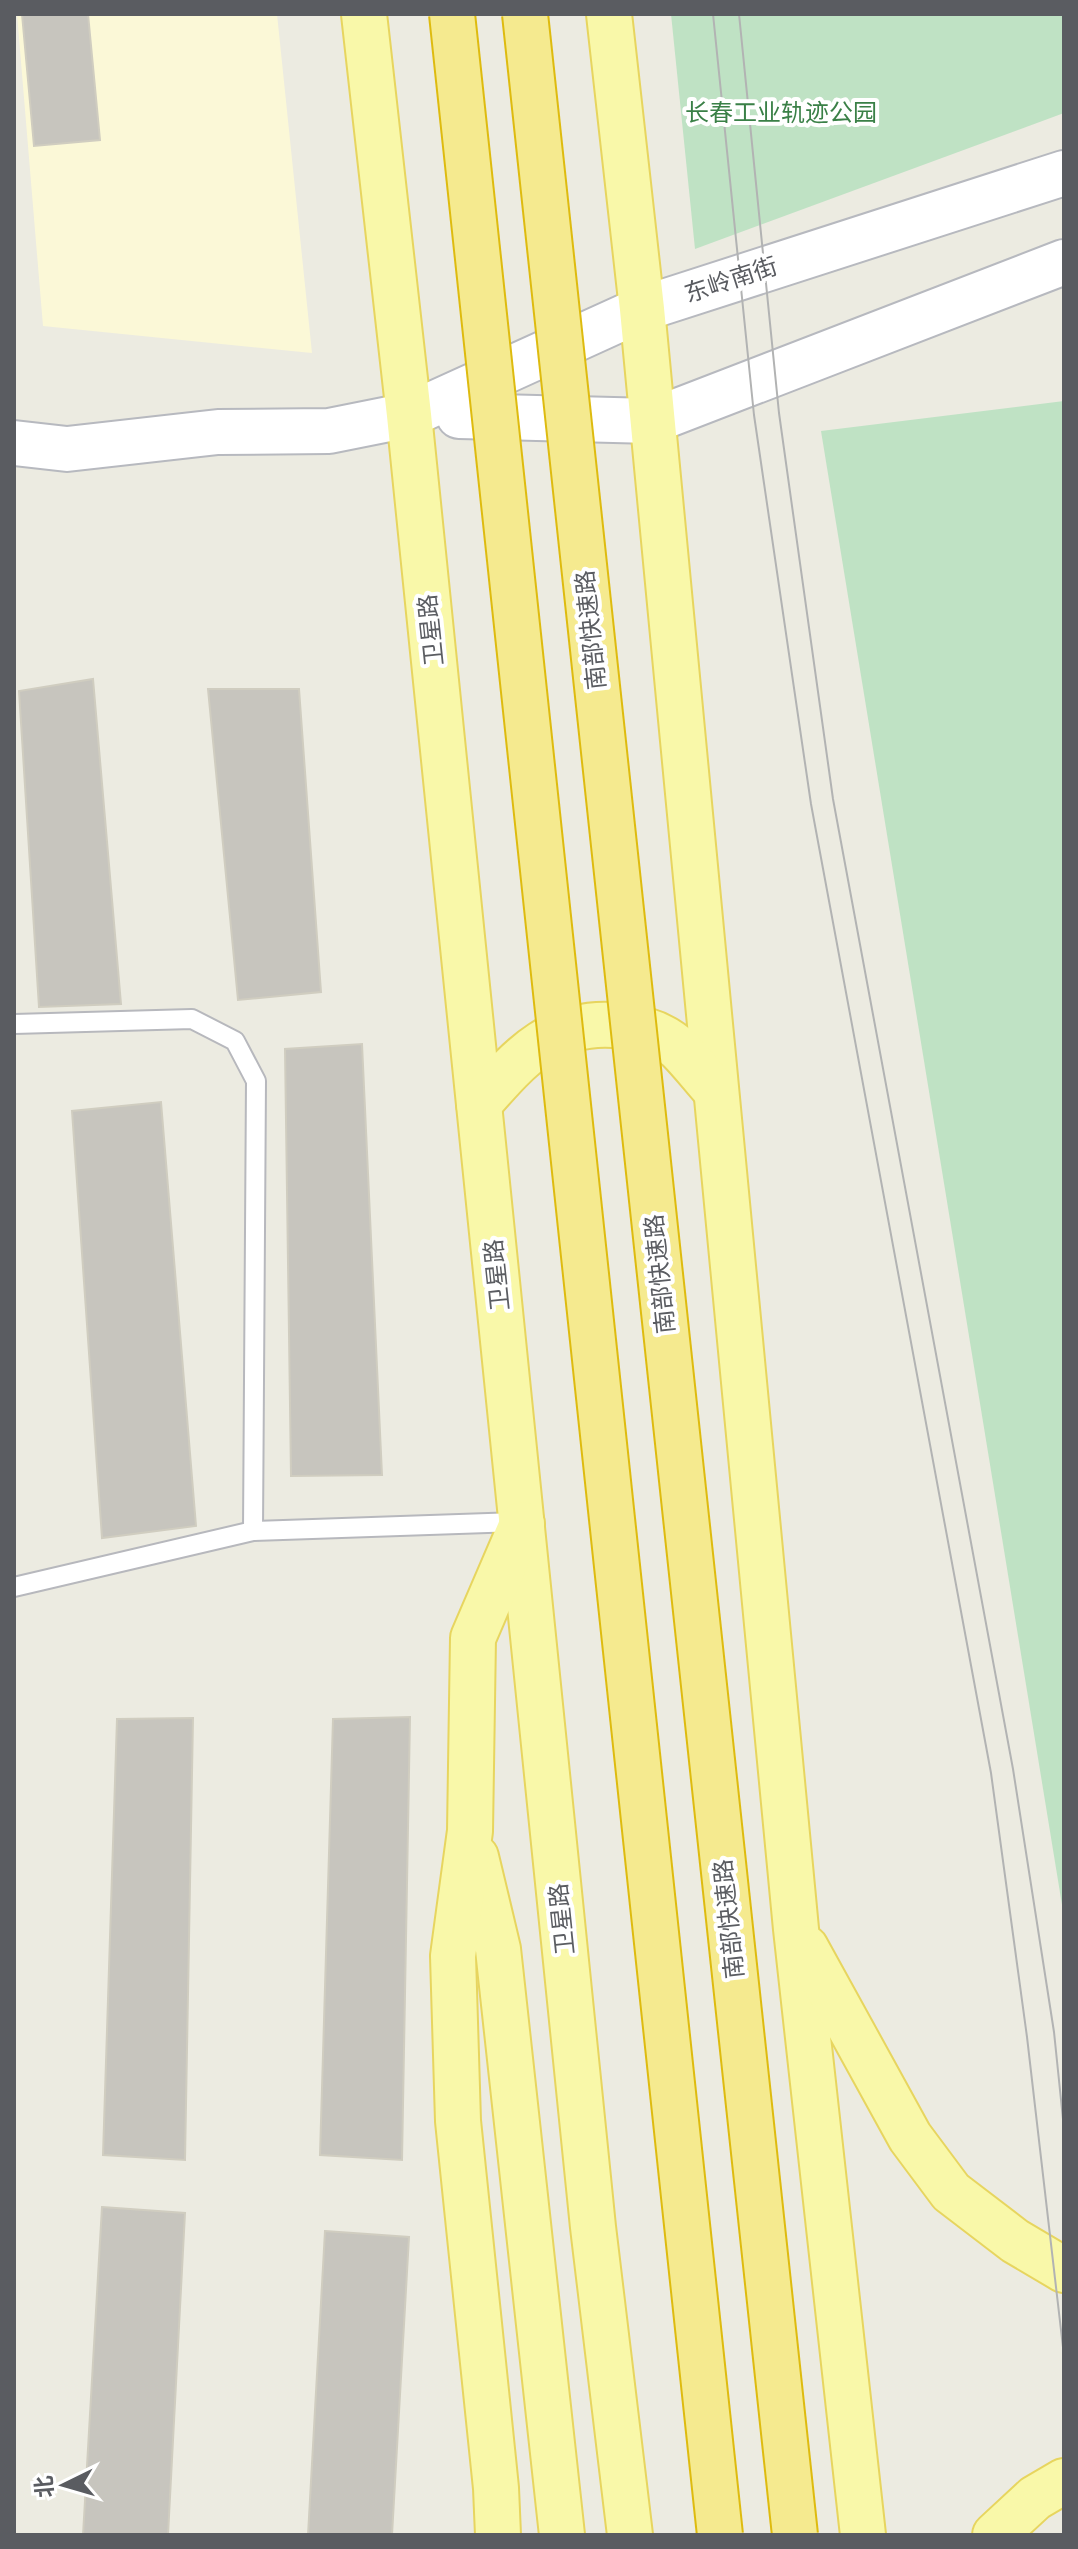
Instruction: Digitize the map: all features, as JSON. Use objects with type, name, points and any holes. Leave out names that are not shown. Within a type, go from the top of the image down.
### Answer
[{"type":"highway","points":[[452,14],[720,2535]]},
{"type":"highway","name":"南部快速路","points":[[525,14],[795,2535]]},
{"type":"main road","name":"卫星路","points":[[364,14],[409,415],[593,2227],[630,2535]]},
{"type":"main road","points":[[609,14],[642,309],[796,1929],[863,2535]]},
{"type":"main road","name":"东岭南街","points":[[409,415],[642,309],[1064,173]]},
{"type":"main road","name":"东岭南街","points":[[14,443],[67,449],[218,432],[329,431],[409,415],[652,421],[1064,262]]},
{"type":"main road","points":[[479,1104],[515,1062],[551,1036],[599,1023],[644,1029],[678,1048],[716,1091]]},
{"type":"main road","points":[[498,2535],[496,2488],[458,2121],[452,2011],[453,1956],[470,1831],[473,1638],[523,1522]]},
{"type":"main road","points":[[470,1831],[498,1949],[562,2535]]},
{"type":"main road","points":[[796,1929],[910,2137],[951,2192],[1015,2241],[1064,2270]]},
{"type":"main road","points":[[995,2535],[1035,2498],[1064,2481]]},
{"type":"lane","points":[[14,1024],[192,1019],[235,1041],[256,1081],[253,1531]]},
{"type":"lane","points":[[14,1587],[253,1531],[523,1522]]},
{"type":"shaded area","points":[[17,14],[277,14],[312,353],[43,326]]},
{"type":"green space","name":"长春工业轨迹公园","points":[[671,14],[1064,14],[1064,113],[695,249]]},
{"type":"green space","points":[[1064,401],[1064,1917],[821,431]]},
{"type":"building","points":[[22,14],[88,14],[100,140],[34,146]]},
{"type":"building","points":[[93,679],[121,1004],[39,1007],[19,691]]},
{"type":"building","points":[[208,689],[299,689],[321,992],[238,1000]]},
{"type":"building","points":[[362,1044],[382,1475],[291,1476],[285,1049]]},
{"type":"building","points":[[161,1102],[196,1526],[102,1538],[72,1111]]},
{"type":"building","points":[[410,1717],[402,2160],[320,2155],[333,1719]]},
{"type":"building","points":[[193,1718],[185,2160],[103,2155],[117,1719]]},
{"type":"building","points":[[102,2207],[185,2213],[168,2535],[83,2535]]},
{"type":"building","points":[[325,2231],[409,2237],[392,2535],[308,2535]]},
{"type":"tram line","points":[[713,14],[754,415],[811,804],[991,1773],[1027,2037],[1064,2356]]},
{"type":"tram line","points":[[739,14],[779,413],[833,799],[1013,1769],[1054,2032],[1064,2129]]}]
